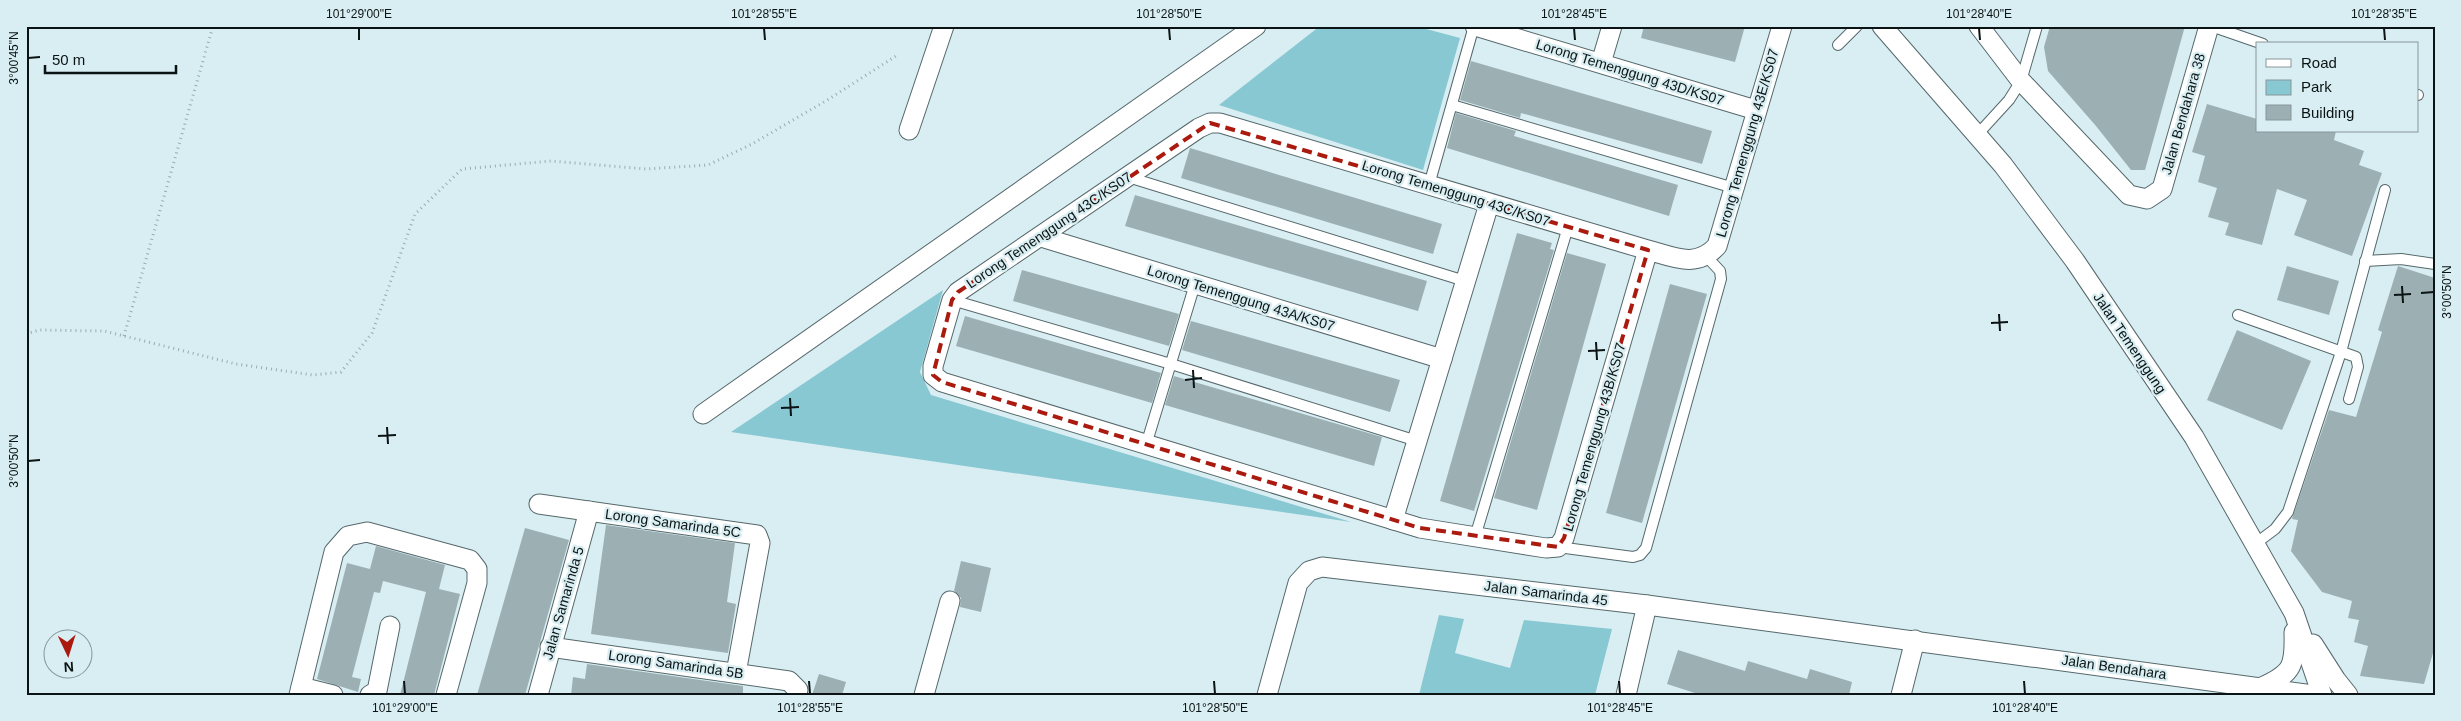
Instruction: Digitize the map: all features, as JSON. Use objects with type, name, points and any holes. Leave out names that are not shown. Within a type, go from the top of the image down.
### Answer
[{"type":"street","points":[[909,130],[944,26]]},
{"type":"street","points":[[703,414],[1256,26]]},
{"type":"street","name":"Lorong Temenggung 43D/KS07","points":[[1475,26],[1756,110]]},
{"type":"street","points":[[1601,63],[1612,26]]},
{"type":"street","name":"Lorong Temenggung 43E/KS07","points":[[1707,257],[1717,246],[1782,26]]},
{"type":"street","name":"Jalan Temenggung","points":[[1882,26],[2003,165],[2075,261],[2194,437],[2294,613],[2322,695]]},
{"type":"street","name":"Jalan Bendahara 38","points":[[1979,26],[2021,81],[2129,195],[2147,199],[2162,189],[2210,26]]},
{"type":"street","name":"Lorong Temenggung 43C/KS07","points":[[952,300],[958,292],[1210,123],[1220,123],[1648,250]]},
{"type":"street","points":[[952,300],[933,366],[933,375],[942,382],[1393,520],[1489,204]]},
{"type":"street","name":"Lorong Temenggung 43A/KS07","points":[[1041,237],[1442,359]]},
{"type":"street","points":[[1648,250],[1689,260],[1707,257]]},
{"type":"street","name":"Lorong Temenggung 43B/KS07","points":[[1393,520],[1420,528],[1475,537],[1546,548],[1558,547],[1564,538],[1648,250]]},
{"type":"street","name":"Lorong Samarinda 5C","points":[[539,504],[757,535],[760,543],[736,673]]},
{"type":"street","name":"Jalan Samarinda 5","points":[[538,695],[550,646],[589,512]]},
{"type":"street","points":[[334,695],[300,691],[334,552],[348,536],[367,532],[470,560],[477,569],[478,583],[446,695]]},
{"type":"street","name":"Jalan Samarinda 45","points":[[1267,695],[1298,583],[1309,571],[1322,567],[1648,605],[1915,640]]},
{"type":"street","points":[[924,695],[950,601]]},
{"type":"street","points":[[1626,695],[1648,605]]},
{"type":"street","points":[[2262,688],[2289,670],[2295,658],[2294,613]]},
{"type":"street","points":[[2294,613],[2325,664],[2348,695]]},
{"type":"street","points":[[370,695],[377,691],[390,626]]},
{"type":"street","points":[[1901,695],[1915,640]]},
{"type":"street","name":"Jalan Bendahara","points":[[1915,640],[2206,687],[2262,688],[2313,695]]},
{"type":"street","name":"Lorong Samarinda 5B","points":[[550,646],[789,681],[798,692]]},
{"type":"lane","points":[[1429,185],[1475,26]]},
{"type":"lane","points":[[1838,44],[1857,26]]},
{"type":"lane","points":[[1977,135],[2009,100],[2021,81],[2037,26]]},
{"type":"lane","points":[[2210,26],[2257,42]]},
{"type":"lane","points":[[1452,105],[1734,188]]},
{"type":"lane","points":[[1128,177],[1465,281]]},
{"type":"lane","points":[[2255,544],[2275,529],[2288,512],[2341,352],[2385,190]]},
{"type":"lane","points":[[1475,537],[1568,227]]},
{"type":"lane","points":[[1558,547],[1633,557],[1640,555],[1646,548],[1721,279],[1720,271],[1707,257]]},
{"type":"lane","points":[[2365,262],[2401,259],[2435,264]]},
{"type":"lane","points":[[1146,445],[1195,284]]},
{"type":"lane","points":[[952,300],[1171,364],[1417,441]]},
{"type":"lane","points":[[2238,315],[2356,357],[2358,367],[2349,399]]},
{"type":"path","points":[[124,336],[213,26]]},
{"type":"path","points":[[26,334],[39,330],[104,331],[236,364],[313,375],[341,372],[372,333],[416,214],[462,170],[551,162],[646,169],[708,165],[752,144],[829,99],[899,54]]},
{"type":"highlighted area","points":[[1210,123],[1648,250],[1564,538],[1558,547],[1420,528],[942,382],[933,375],[952,300],[958,292]]},
{"type":"green space","points":[[1320,26],[1415,26],[1460,38],[1423,170],[1219,105]]},
{"type":"green space","points":[[943,290],[920,372],[931,395],[1351,522],[731,432]]},
{"type":"green space","points":[[1439,615],[1464,619],[1455,653],[1510,668],[1524,620],[1612,629],[1595,695],[1419,695]]},
{"type":"building","points":[[1644,26],[1745,26],[1735,62],[1641,38]]},
{"type":"building","points":[[2050,26],[2185,26],[2145,170],[2131,170],[2048,71],[2044,47]]},
{"type":"building","points":[[1471,61],[1712,131],[1702,164],[1521,113],[1520,118],[1460,100]]},
{"type":"building","points":[[2207,104],[2256,119],[2256,132],[2336,132],[2334,140],[2364,151],[2359,165],[2382,173],[2352,256],[2294,235],[2307,200],[2277,189],[2262,245],[2225,235],[2229,223],[2208,217],[2217,188],[2198,182],[2205,156],[2192,152]]},
{"type":"building","points":[[1456,113],[1516,131],[1514,136],[1678,185],[1669,216],[1447,148]]},
{"type":"building","points":[[1190,148],[1442,224],[1433,254],[1181,178]]},
{"type":"building","points":[[1135,195],[1427,281],[1418,311],[1125,226]]},
{"type":"building","points":[[1517,233],[1552,243],[1550,249],[1554,250],[1474,511],[1440,501]]},
{"type":"building","points":[[1567,253],[1606,264],[1537,510],[1494,498]]},
{"type":"building","points":[[2287,266],[2339,281],[2329,315],[2277,300]]},
{"type":"building","points":[[2398,266],[2435,278],[2435,646],[2424,684],[2360,676],[2368,646],[2354,642],[2359,620],[2348,618],[2352,601],[2322,592],[2291,551],[2298,520],[2292,519],[2329,410],[2356,417],[2382,332],[2378,330]]},
{"type":"building","points":[[1022,270],[1179,314],[1169,346],[1013,301]]},
{"type":"building","points":[[1670,284],[1707,294],[1642,523],[1606,513]]},
{"type":"building","points":[[965,316],[1161,373],[1152,403],[956,346]]},
{"type":"building","points":[[1191,321],[1400,380],[1390,412],[1182,350]]},
{"type":"building","points":[[2237,330],[2311,361],[2282,430],[2207,400]]},
{"type":"building","points":[[1174,376],[1382,437],[1374,466],[1165,405]]},
{"type":"building","points":[[606,525],[735,543],[727,602],[736,604],[728,653],[591,634]]},
{"type":"building","points":[[525,528],[569,540],[525,695],[477,695]]},
{"type":"building","points":[[376,546],[445,565],[439,589],[460,594],[434,695],[400,695],[426,592],[383,581],[380,593],[374,592],[352,677],[361,679],[358,692],[317,679],[347,563],[370,569]]},
{"type":"building","points":[[961,561],[991,568],[981,612],[960,607],[961,598],[954,591]]},
{"type":"building","points":[[1678,650],[1745,671],[1748,661],[1807,679],[1810,669],[1852,682],[1849,695],[1701,695],[1667,684]]},
{"type":"building","points":[[587,664],[743,686],[743,695],[571,695],[573,677],[585,679]]},
{"type":"building","points":[[819,674],[846,682],[842,695],[812,695]]}]
